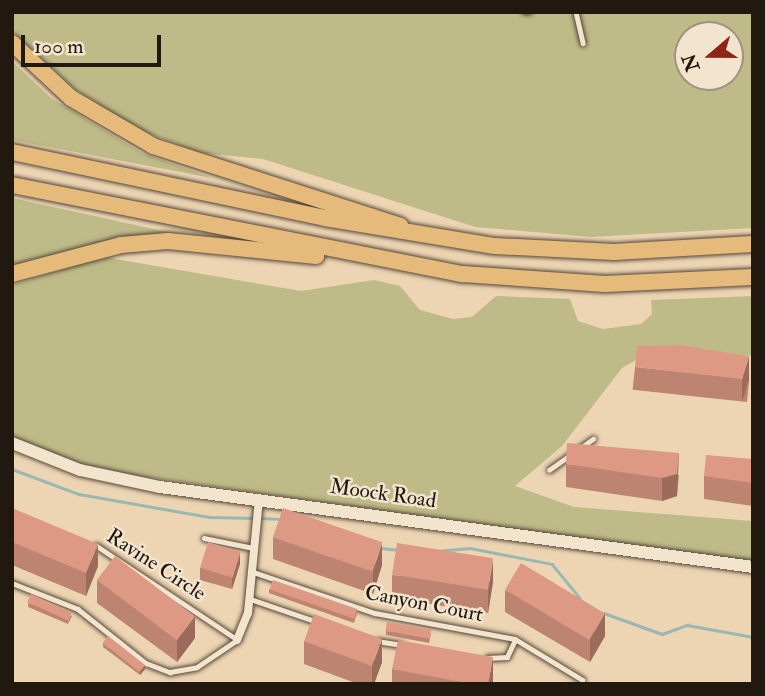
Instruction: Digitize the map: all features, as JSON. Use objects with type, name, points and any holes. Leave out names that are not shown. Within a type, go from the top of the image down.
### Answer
[{"type":"highway","points":[[12,43],[71,98],[153,146],[388,219],[418,236]]},
{"type":"highway","points":[[12,152],[418,236],[601,252],[753,244]]},
{"type":"highway","points":[[12,185],[352,256],[522,281],[663,283],[753,276]]},
{"type":"highway","points":[[12,274],[121,245],[168,241],[352,256]]},
{"type":"main road","name":"Moock Road","points":[[12,443],[112,479],[259,504],[753,567]]},
{"type":"street","points":[[237,640],[250,599],[259,504]]},
{"type":"lane","points":[[524,12],[530,12]]},
{"type":"lane","points":[[576,12],[583,43]]},
{"type":"lane","points":[[549,470],[593,439]]},
{"type":"lane","points":[[204,538],[254,548]]},
{"type":"lane","name":"Ravine Circle","points":[[82,540],[119,557],[237,640]]},
{"type":"lane","name":"Canyon Court","points":[[252,572],[375,613],[515,639],[583,680]]},
{"type":"lane","points":[[12,583],[78,609],[146,663],[170,671],[197,667],[237,640]]},
{"type":"lane","points":[[250,599],[328,625]]},
{"type":"lane","points":[[367,638],[407,646]]},
{"type":"lane","points":[[473,656],[508,657],[515,639]]},
{"type":"shaded area","points":[[12,12],[753,12],[753,228],[591,237],[475,227],[263,159],[200,153],[131,126],[74,88],[12,31]]},
{"type":"shaded area","points":[[12,61],[51,98],[142,153],[212,178],[12,140]]},
{"type":"shaded area","points":[[12,198],[181,235],[12,267]]},
{"type":"shaded area","points":[[104,257],[301,291],[374,280],[400,286],[420,310],[453,319],[472,317],[496,296],[570,299],[578,321],[603,329],[641,324],[652,314],[651,300],[753,296],[753,356],[668,348],[643,356],[622,368],[562,446],[515,486],[574,507],[753,521],[753,563],[131,475],[64,460],[12,438],[12,285]]},
{"type":"building","points":[[679,345],[749,356],[742,379],[635,367],[637,346]]},
{"type":"building","points":[[567,443],[679,453],[677,474],[662,478],[566,464]]},
{"type":"building","points":[[706,455],[753,459],[753,483],[704,476]]},
{"type":"building","points":[[12,508],[98,544],[86,573],[12,542]]},
{"type":"building","points":[[283,508],[382,542],[372,571],[273,537]]},
{"type":"building","points":[[208,542],[241,552],[233,578],[200,568]]},
{"type":"building","points":[[397,543],[493,558],[488,590],[392,575]]},
{"type":"building","points":[[115,556],[195,616],[177,640],[97,580]]},
{"type":"building","points":[[521,563],[605,613],[589,640],[505,590]]},
{"type":"building","points":[[273,580],[357,609],[354,618],[270,589]]},
{"type":"building","points":[[31,594],[72,612],[68,621],[27,602]]},
{"type":"building","points":[[314,614],[382,639],[372,666],[304,641]]},
{"type":"building","points":[[387,622],[431,630],[430,639],[385,631]]},
{"type":"building","points":[[108,636],[145,665],[139,672],[102,643]]},
{"type":"building","points":[[398,640],[493,657],[488,684],[472,684],[392,669]]},
{"type":"waterway","points":[[12,469],[79,494],[209,517],[254,518]]},
{"type":"waterway","points":[[261,518],[282,519]]},
{"type":"waterway","points":[[381,548],[399,550]]},
{"type":"waterway","points":[[437,551],[470,548],[552,564],[580,598]]},
{"type":"waterway","points":[[604,613],[662,634],[687,625],[753,637]]}]
